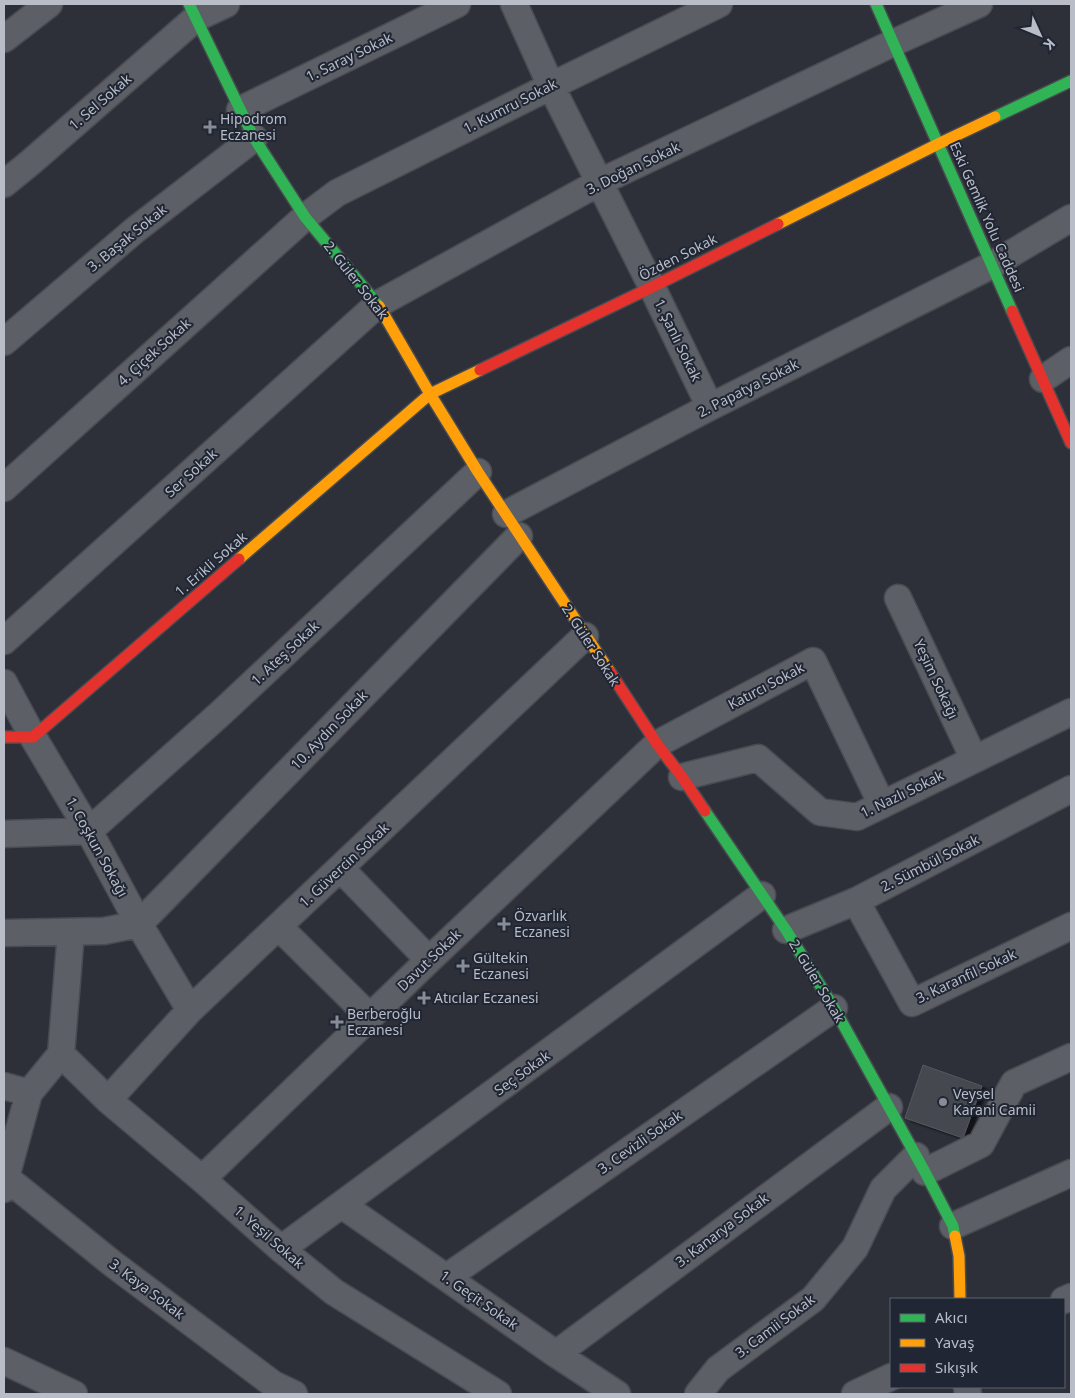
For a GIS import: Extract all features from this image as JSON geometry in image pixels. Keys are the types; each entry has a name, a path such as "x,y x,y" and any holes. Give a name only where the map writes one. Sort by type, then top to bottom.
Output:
{"street":[{"path":"4,39 49,4"},
{"name":"1. Sel Sokak","path":"4,184 31,162 192,11 226,4"},
{"name":"1. Saray Sokak","path":"240,110 457,4"},
{"name":"1. Şanlı Sokak","path":"514,4 551,86 710,407"},
{"name":"1. Kumru Sokak","path":"305,217 337,193 719,4"},
{"name":"Eski Gemlik Yolu Caddesi","path":"876,4 1071,443"},
{"name":"3. Doğan Sokak","path":"378,304 600,182 893,43 980,4"},
{"name":"2. Güler Sokak","path":"192,11 254,138 305,217 378,304 478,472 657,744 682,777 786,930 834,1008 921,1164 953,1226 959,1256 960,1298"},
{"name":"Özden Sokak","path":"430,394 652,287 938,144 1071,81"},
{"name":"3. Başak Sokak","path":"4,342 135,230 254,138"},
{"name":"4. Çiçek Sokak","path":"4,488 305,217"},
{"name":"2. Papatya Sokak","path":"506,514 710,407 992,265 1071,218"},
{"name":"Ser Sokak","path":"4,641 378,304"},
{"path":"1042,379 1071,360"},
{"name":"1. Erikli Sokak","path":"33,737 430,394"},
{"name":"1. Ateş Sokak","path":"89,831 221,713 478,472"},
{"name":"10. Aydın Sokak","path":"139,924 520,536"},
{"name":"Yeşim Sokağı","path":"898,598 974,759"},
{"name":"1. Güvercin Sokak","path":"108,1100 190,1010 586,636"},
{"name":"Katırcı Sokak","path":"657,744 813,661 882,805"},
{"name":"1. Coşkun Sokağı","path":"4,683 33,737 89,831 139,924 190,1010"},
{"name":"1. Nazlı Sokak","path":"682,777 758,758 820,812 857,818 1071,712"},
{"path":"4,737 33,737"},
{"name":"Davut Sokak","path":"202,1179 657,744"},
{"name":"2. Sümbül Sokak","path":"786,930 856,901 1071,789"},
{"path":"4,834 89,831"},
{"path":"341,868 429,960"},
{"name":"Seç Sokak","path":"281,1249 762,895"},
{"name":"3. Karanfil Sokak","path":"856,901 912,1003 1071,926"},
{"path":"4,933 104,931 139,924"},
{"path":"278,927 370,1017"},
{"path":"4,1181 29,1093 60,1054 70,932"},
{"name":"3. Cevizli Sokak","path":"447,1277 834,1008"},
{"name":"1. Yeşil Sokak","path":"60,1054 108,1100 281,1249 334,1292 498,1394"},
{"name":"3. Camii Sokak","path":"698,1394 718,1369 813,1299 854,1248 884,1189 921,1164 981,1144 1014,1083 1071,1057"},
{"path":"4,1086 29,1093"},
{"name":"3. Kanarya Sokak","path":"556,1354 888,1107"},
{"path":"953,1226 1071,1173"},
{"name":"3. Kaya Sokak","path":"4,1181 273,1384 294,1394"},
{"name":"1. Geçit Sokak","path":"342,1205 616,1394"},
{"path":"4,1361 74,1394"},
{"path":"855,1394 890,1377"}],"building":[{"name":"Veysel Karani Camii","path":"923,1065 982,1086 963,1138 905,1118"}],"traffic: fast":[{"path":"189,4 254,138 305,217 379,306"},
{"path":"876,4 1012,311"},
{"path":"995,117 1071,81"},
{"path":"705,811 786,930 834,1008 925,1172 953,1226 955,1236"}],"traffic: slow":[{"path":"778,224 995,117"},
{"path":"379,306 478,472 610,672"},
{"path":"239,559 430,394 480,370"},
{"path":"955,1236 959,1256 960,1298"}],"traffic: jam":[{"path":"480,370 778,224"},
{"path":"1012,311 1071,443"},
{"path":"4,737 33,737 239,559"},
{"path":"610,672 657,744 705,811"}],"place":[{"name":"Hipodrom Eczanesi","path":"210,127"},
{"name":"Özvarlık Eczanesi","path":"504,924"},
{"name":"Gültekin Eczanesi","path":"463,966"},
{"name":"Atıcılar Eczanesi","path":"424,998"},
{"name":"Berberoğlu Eczanesi","path":"337,1022"},
{"name":"Veysel Karani Camii","path":"943,1102"}]}
